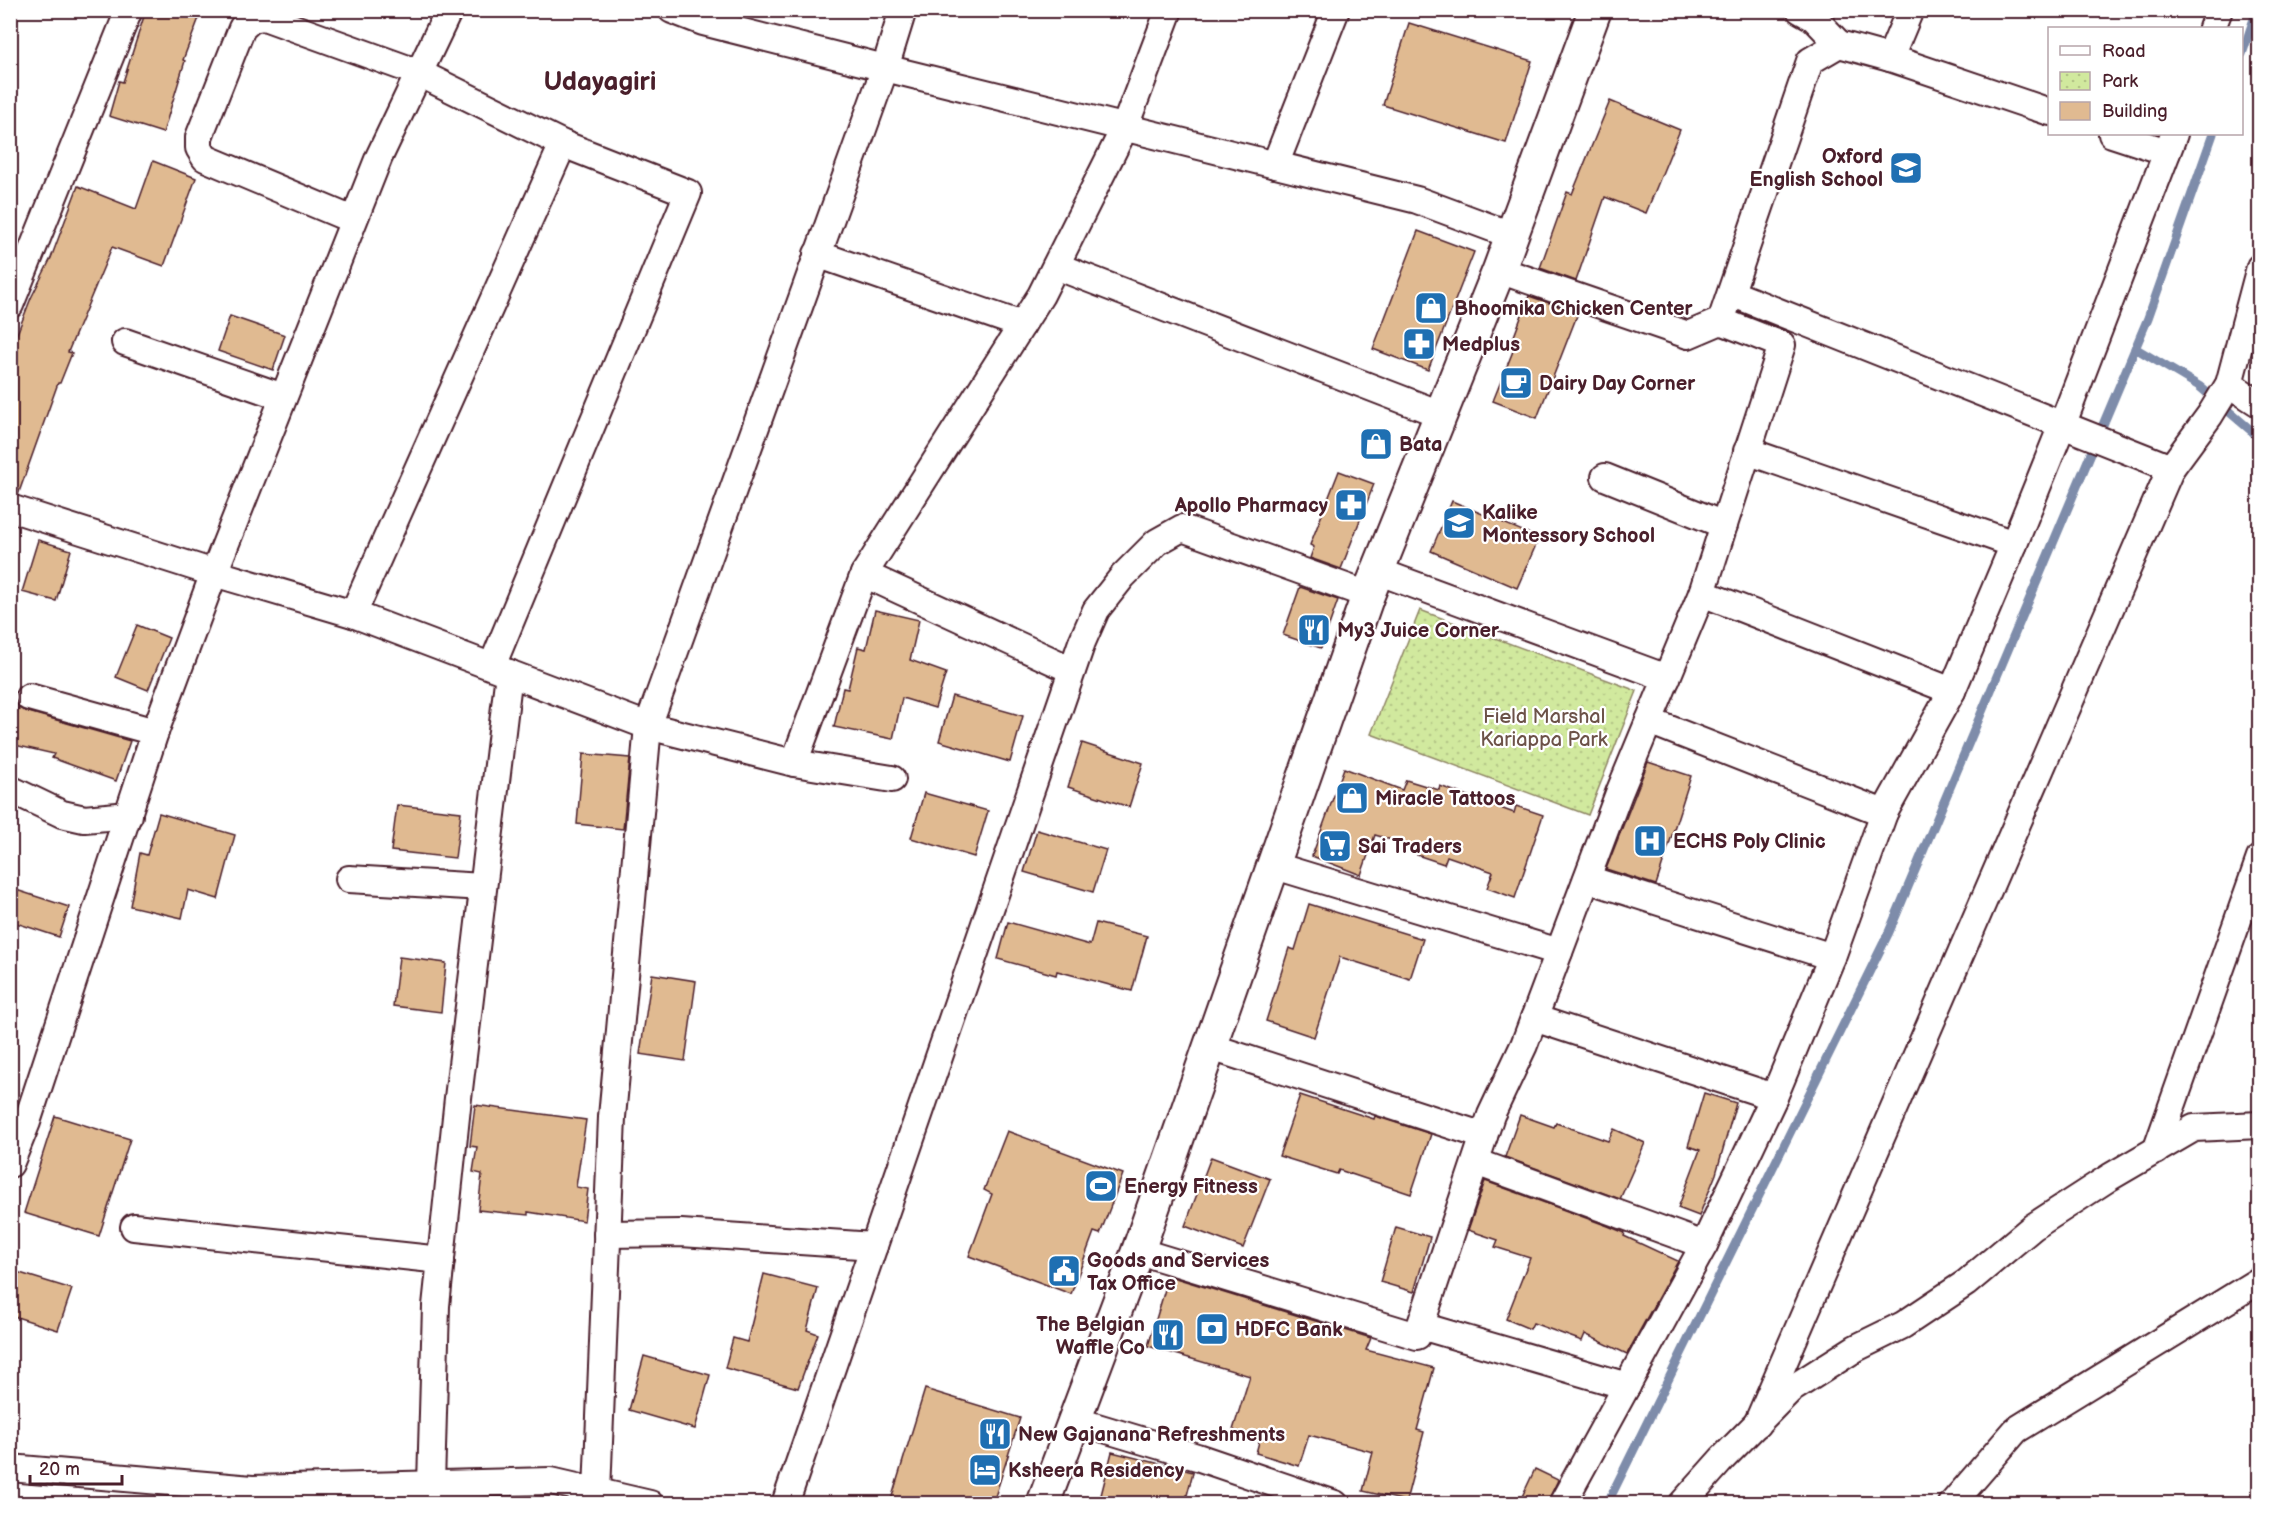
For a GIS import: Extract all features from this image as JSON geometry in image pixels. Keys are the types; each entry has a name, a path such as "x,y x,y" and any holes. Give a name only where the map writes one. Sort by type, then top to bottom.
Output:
{"street":[{"path":"10,304 129,10"},
{"path":"10,1164 27,1122 155,732 214,573 379,157 449,10"},
{"path":"597,1492 612,1117 648,726 885,68 903,10"},
{"path":"794,763 864,574 1041,295 1124,129 1169,10"},
{"path":"1275,165 1336,10"},
{"path":"1044,1503 1211,1047 1272,865 1372,583 1499,270 1595,10"},
{"path":"1800,10 1814,18 1839,44 1890,58 2048,112"},
{"path":"1890,58 1910,10"},
{"path":"2212,27 2218,10"},
{"path":"674,11 704,22 1124,129 1417,200 1511,235"},
{"path":"353,220 205,158 199,148 199,137 242,28 252,19 264,17 419,73 563,144 688,193 500,669 483,887 436,1306 431,1484"},
{"path":"1721,321 1810,61 1839,44"},
{"path":"1562,1503 1704,1245 1774,1097 1832,957 1884,813 1952,691 2014,544 2073,428 2170,143 2118,135"},
{"path":"353,614 563,144"},
{"path":"818,254 1022,325"},
{"path":"1056,266 1440,414"},
{"path":"1757,1424 2171,468 2210,415 2227,387 2256,295 2259,267"},
{"path":"1138,1251 1418,1336 1484,1136 1534,1018 1649,721 1702,593 1782,345 1721,321 1688,335 1499,270"},
{"path":"1731,293 2171,468"},
{"path":"125,342 284,397"},
{"path":"2227,387 2259,404"},
{"path":"1748,451 2014,544"},
{"path":"1605,477 1724,525"},
{"path":"10,508 214,573 353,614 648,726 794,763 892,779"},
{"path":"785,1503 1082,642 1096,610 1156,542 1182,528 1372,583 1667,678"},
{"path":"864,574 1072,670"},
{"path":"1702,593 1952,691"},
{"path":"29,698 155,732"},
{"path":"1649,721 1884,813"},
{"path":"10,789 62,814 84,819 129,815"},
{"path":"2156,1151 2259,858"},
{"path":"1272,865 1559,952"},
{"path":"349,879 483,887"},
{"path":"1587,879 1832,957"},
{"path":"1534,1018 1774,1097"},
{"path":"1211,1047 1484,1136"},
{"path":"1682,1503 1790,1390 1856,1348 1903,1325 1966,1283 2033,1227 2194,1128 2259,1125"},
{"path":"1476,1162 1704,1245"},
{"path":"134,1227 441,1260"},
{"path":"607,1234 681,1233 873,1246"},
{"path":"1952,1503 2016,1430 2259,1280"},
{"path":"1421,1326 1627,1386"},
{"path":"1074,1420 1197,1457 1335,1503"},
{"path":"10,1468 252,1489 431,1484 489,1493 551,1482 650,1503"}],"green space":[{"name":"Field Marshal Kariappa Park","path":"1420,610 1637,691 1588,815 1371,734"}],"building":[{"path":"146,10 202,10 183,60 185,61 163,133 109,116 119,81 123,82"},
{"path":"1409,23 1532,61 1506,143 1383,105"},
{"path":"1610,101 1680,130 1646,213 1605,197 1576,281 1540,268 1567,192 1572,194"},
{"path":"153,161 196,178 164,266 112,247 68,352 72,353 60,383 58,383 18,495 10,493 10,352 31,298 51,258 78,186 136,209"},
{"path":"1418,231 1474,252 1428,370 1373,349"},
{"path":"1529,296 1578,313 1537,418 1493,401 1517,341 1513,339"},
{"path":"230,316 285,335 273,370 218,351"},
{"path":"1339,471 1374,484 1341,569 1310,558 1314,547 1310,545"},
{"path":"1452,501 1539,538 1517,588 1431,551"},
{"path":"38,540 71,550 56,601 22,592"},
{"path":"1300,587 1338,600 1321,648 1283,635"},
{"path":"875,610 919,620 910,660 946,673 935,708 902,698 893,739 834,727 843,688 848,689 858,647 866,649"},
{"path":"137,625 169,638 148,690 116,677"},
{"path":"952,696 1023,716 1010,762 939,741"},
{"path":"18,708 130,741 116,781 52,758 54,754 10,744"},
{"path":"1082,743 1143,763 1129,807 1068,787"},
{"path":"583,754 630,758 623,829 577,824"},
{"path":"1648,762 1691,776 1656,885 1606,869"},
{"path":"1344,768 1402,790 1406,780 1439,790 1440,786 1514,813 1516,806 1543,815 1515,898 1487,888 1493,872 1447,856 1444,864 1417,855 1419,848 1375,835 1361,875 1312,856"},
{"path":"924,793 988,811 974,857 911,838"},
{"path":"397,805 461,812 455,858 391,851"},
{"path":"159,813 235,835 218,899 188,890 182,918 130,906 140,853 147,855"},
{"path":"1037,830 1106,850 1093,892 1024,872"},
{"path":"10,888 69,907 59,937 10,921"},
{"path":"1309,904 1423,939 1410,979 1340,957 1314,1037 1266,1021 1289,948 1295,950"},
{"path":"1008,922 1090,945 1096,923 1147,936 1132,991 1057,971 1056,975 998,959"},
{"path":"399,957 446,963 441,1012 393,1006"},
{"path":"652,974 696,981 685,1061 640,1054"},
{"path":"1704,1093 1736,1103 1716,1174 1699,1216 1678,1208 1700,1150 1688,1146"},
{"path":"1300,1095 1374,1119 1375,1116 1431,1134 1411,1194 1339,1170 1337,1174 1279,1156"},
{"path":"475,1105 586,1120 576,1187 588,1189 584,1221 528,1212 528,1215 478,1210 482,1174 473,1172 477,1147 470,1146"},
{"path":"1520,1115 1554,1127 1556,1123 1608,1141 1614,1129 1645,1143 1620,1199 1505,1157"},
{"path":"55,1116 130,1139 99,1236 24,1213"},
{"path":"1007,1131 1123,1174 1100,1234 1094,1232 1071,1294 969,1256 992,1194 984,1190"},
{"path":"1211,1157 1270,1179 1243,1248 1185,1226"},
{"path":"1485,1181 1625,1233 1624,1236 1678,1261 1627,1354 1585,1334 1582,1341 1533,1323 1530,1329 1506,1319 1530,1258 1495,1247 1498,1240 1468,1230"},
{"path":"1396,1227 1430,1237 1414,1292 1380,1282"},
{"path":"10,1270 72,1289 58,1330 10,1315"},
{"path":"764,1274 818,1288 807,1330 818,1334 798,1388 725,1368 733,1338 747,1342"},
{"path":"1169,1276 1371,1338 1366,1350 1434,1368 1417,1430 1424,1432 1406,1501 1363,1491 1373,1452 1309,1435 1299,1466 1256,1453 1260,1438 1233,1430 1250,1376 1148,1346"},
{"path":"644,1356 710,1375 695,1429 629,1410"},
{"path":"925,1389 1020,1418 993,1503 890,1503"},
{"path":"1112,1452 1193,1472 1185,1503 1099,1503"},
{"path":"1535,1469 1558,1480 1547,1503 1519,1503"}],"waterway":[{"path":"2243,51 2257,10"},
{"path":"1607,1504 1889,932 2148,318 2213,135"},
{"path":"2135,348 2199,386 2260,438"}],"place":[{"name":"Oxford English School","path":"1906,168"},
{"name":"Bhoomika Chicken Center","path":"1431,308"},
{"name":"Medplus","path":"1419,344"},
{"name":"Dairy Day Corner","path":"1516,383"},
{"name":"Bata","path":"1376,444"},
{"name":"Apollo Pharmacy","path":"1351,505"},
{"name":"Kalike Montessory School","path":"1459,523"},
{"name":"My3 Juice Corner","path":"1314,630"},
{"name":"Miracle Tattoos","path":"1352,798"},
{"name":"ECHS Poly Clinic","path":"1650,841"},
{"name":"Sai Traders","path":"1335,846"},
{"name":"Energy Fitness","path":"1101,1186"},
{"name":"Goods and Services Tax Office","path":"1064,1271"},
{"name":"HDFC Bank","path":"1212,1329"},
{"name":"The Belgian Waffle Co","path":"1168,1335"},
{"name":"New Gajanana Refreshments","path":"995,1434"},
{"name":"Ksheera Residency","path":"985,1470"}],"district":[{"name":"Udayagiri","path":"600,81"}]}
